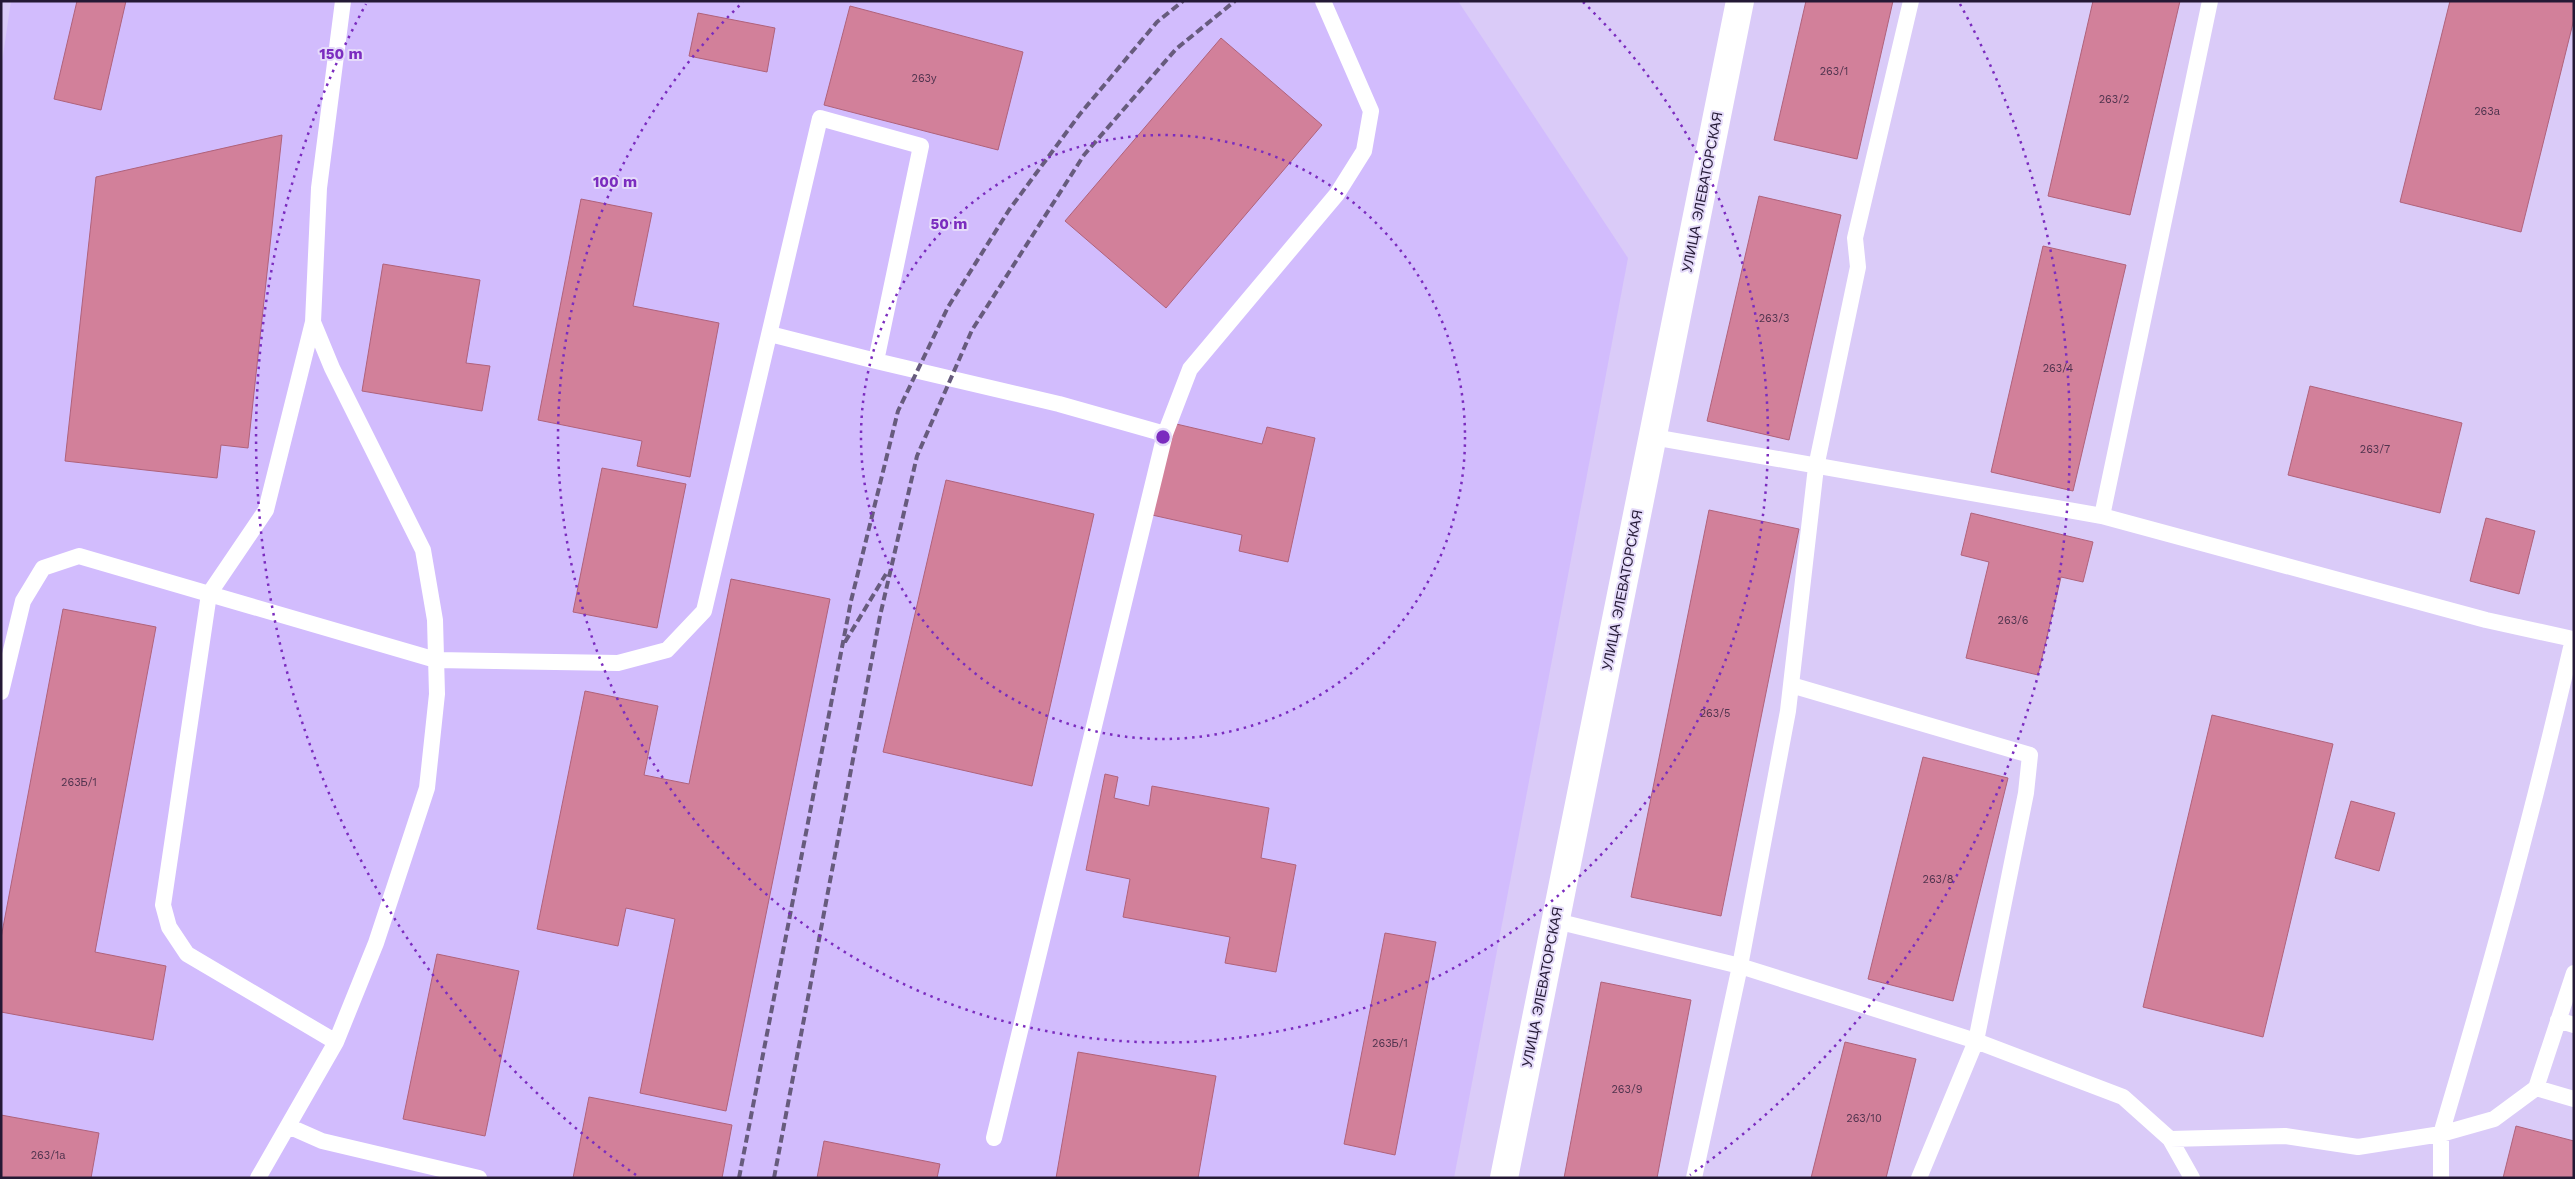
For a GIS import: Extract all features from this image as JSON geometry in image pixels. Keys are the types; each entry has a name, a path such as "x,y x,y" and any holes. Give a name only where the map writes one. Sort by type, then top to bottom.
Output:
{"street":[{"name":"УЛИЦА ЭЛЕВАТОРСКАЯ","path":"1504,1178 1740,1"}],"lane":[{"path":"336,1042 187,954 169,927 163,905 209,594 266,510 314,322 319,188 343,1"},
{"path":"994,1138 1165,434 1190,369 1337,194 1364,151 1370,111 1323,1"},
{"path":"1694,1178 1740,966 1786,720 1816,467 1858,267 1855,238 1911,1"},
{"path":"2102,516 2210,1"},
{"path":"1,692 23,602 43,568 79,556 436,660 618,663 667,650 704,611 820,118 921,146 876,361"},
{"path":"258,1178 336,1042 376,942 427,788 437,694 435,620 423,550 332,368 314,322"},
{"path":"770,334 1059,404 1165,434"},
{"path":"1653,437 2102,516 2476,617 2573,638 2548,749 2508,904 2441,1134 2442,1178"},
{"path":"1791,685 2030,755 2026,793 1976,1041 1919,1178"},
{"path":"1556,921 1740,966 1976,1041 2122,1097 2170,1140 2192,1178"},
{"path":"2170,1140 2285,1136 2358,1147 2441,1134 2494,1119 2536,1088 2574,973"},
{"path":"2558,1020 2574,1025"},
{"path":"2536,1088 2574,1100"},
{"path":"288,1126 322,1142 479,1178"}],"shaded area":[{"path":"11,1 1458,1 1628,258 1454,1178 1,1178 1,69"}],"building":[{"path":"77,1 126,1 101,110 54,99"},
{"path":"1806,1 1893,1 1857,159 1774,140"},
{"path":"2093,1 2180,1 2130,215 2048,196"},
{"path":"2450,1 2574,1 2574,19 2521,232 2400,202"},
{"path":"850,6 1023,52 998,150 824,105"},
{"path":"698,13 775,28 767,72 689,56"},
{"path":"1221,38 1322,125 1166,308 1065,221"},
{"path":"282,135 248,448 221,445 217,478 65,461 96,177"},
{"path":"1759,196 1841,215 1789,440 1707,421"},
{"path":"581,199 652,213 633,306 719,323 690,477 637,466 642,441 538,420"},
{"path":"2043,246 2126,265 2073,491 1991,472"},
{"path":"383,264 480,280 466,363 490,366 482,411 362,391"},
{"path":"2310,386 2462,423 2440,513 2288,475"},
{"path":"1172,423 1262,444 1267,427 1315,438 1288,562 1239,551 1242,535 1152,515"},
{"path":"602,468 686,484 657,628 573,612"},
{"path":"946,480 1094,514 1032,786 883,752"},
{"path":"1709,510 1799,529 1721,916 1631,897"},
{"path":"1971,513 2093,542 2083,582 2061,577 2038,675 1966,658 1989,562 1961,555"},
{"path":"2486,518 2535,531 2519,594 2470,581"},
{"path":"731,579 830,599 726,1111 640,1093 675,919 626,908 618,946 537,929 585,691 658,706 644,775 689,784"},
{"path":"63,609 156,627 95,952 166,966 153,1040 1,1012 1,938"},
{"path":"2212,715 2333,744 2263,1037 2143,1007"},
{"path":"1923,757 2008,778 1953,1001 1868,979"},
{"path":"1105,774 1118,777 1114,798 1149,806 1152,786 1269,808 1261,858 1296,865 1276,972 1225,963 1230,937 1123,917 1130,879 1086,870"},
{"path":"2351,801 2395,813 2379,871 2335,858"},
{"path":"1385,933 1436,942 1395,1155 1344,1144"},
{"path":"437,954 519,971 485,1136 403,1119"},
{"path":"1601,982 1691,1000 1657,1178 1564,1178"},
{"path":"1845,1042 1916,1059 1886,1178 1811,1178"},
{"path":"1078,1052 1216,1076 1198,1178 1056,1178"},
{"path":"589,1097 732,1125 722,1178 573,1178"},
{"path":"1,1115 99,1133 91,1178 1,1178"},
{"path":"2516,1126 2574,1141 2574,1178 2503,1178"},
{"path":"824,1141 940,1164 937,1178 817,1178"}],"railway":[{"path":"739,1178 851,601 898,411 948,307 1009,210 1080,114 1157,22 1183,1"},
{"path":"774,1178 880,616 917,456 972,330 1084,155 1176,49 1235,1"},
{"path":"845,642 886,574"}]}
